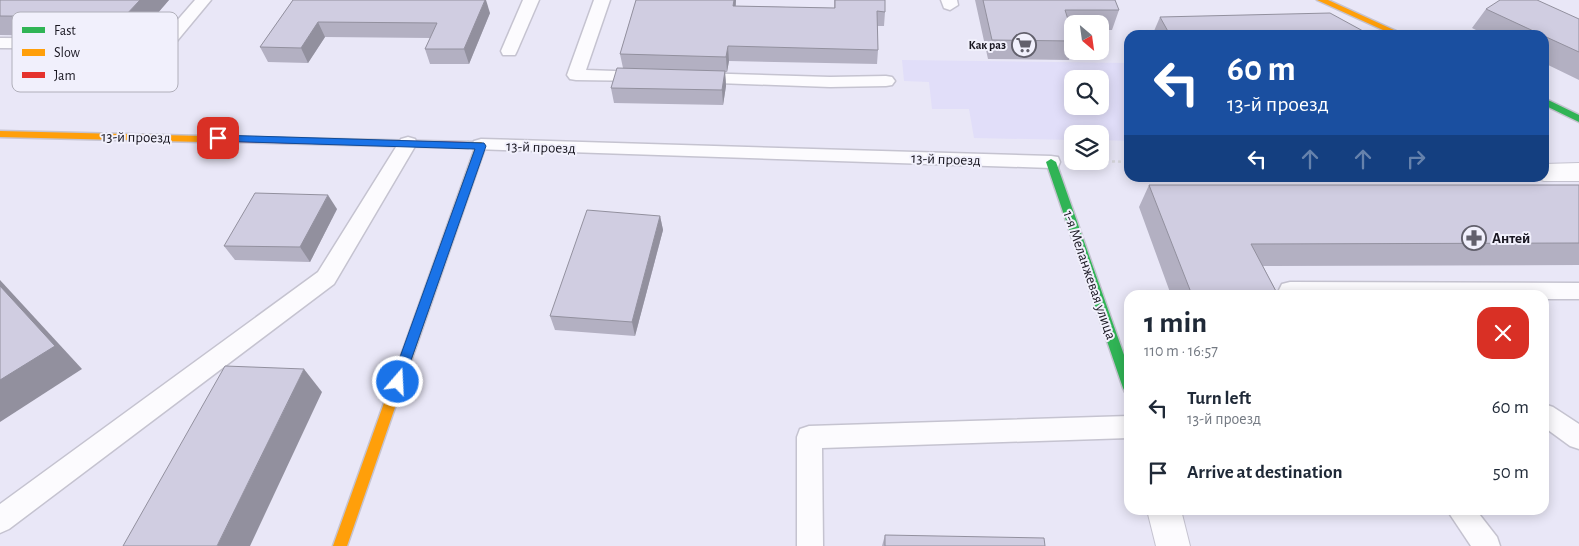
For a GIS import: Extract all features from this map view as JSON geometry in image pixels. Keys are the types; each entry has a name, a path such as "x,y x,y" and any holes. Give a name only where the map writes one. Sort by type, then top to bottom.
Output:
{"street":[{"path":"1321,0 1390,30"},
{"path":"1549,104 1579,119"},
{"name":"13-й проезд","path":"0,134 481,146"},
{"path":"340,546 481,146"},
{"name":"1-я Меланжевая улица","path":"1051,162 1124,374"},
{"path":"1549,172 1579,172"},
{"path":"1165,515 1173,546"}],"lane":[{"path":"178,30 203,0"},
{"path":"509,51 531,0"},
{"path":"602,0 576,75 654,77"},
{"path":"684,78 830,82 886,80"},
{"path":"2,515 326,278 408,143"},
{"name":"13-й проезд","path":"481,146 1051,162"},
{"path":"1549,293 1579,291"},
{"path":"1549,417 1579,438"},
{"path":"810,546 809,437 1124,427"},
{"path":"1464,515 1487,546"}],"path":[{"path":"1109,161 1124,162"}],"shaded area":[{"path":"902,60 1124,63 1124,141 1109,140 1109,125 1064,125 1064,140 974,138 969,109 932,109 929,82 904,81"}],"building":[{"path":"0,0 140,0 129,12 12,12 12,16 0,16"},
{"path":"293,0 485,0 464,49 425,49 437,23 318,22 301,48 260,47"},
{"path":"636,0 734,0 733,6 835,8 835,0 885,0 885,12 877,11 878,50 728,46 726,57 620,54"},
{"path":"983,0 1115,0 1119,10 1065,10 1067,15 1064,15 1064,41 992,40"},
{"path":"1500,0 1537,0 1579,19 1579,52 1549,38 1549,30 1531,30 1486,9"},
{"path":"1330,13 1361,30 1167,30 1160,17"},
{"path":"617,68 725,71 722,90 611,88"},
{"path":"1149,185 1579,185 1579,243 1251,244 1275,290 1190,290"},
{"path":"255,193 328,195 300,247 224,246"},
{"path":"587,210 660,216 632,322 550,316"},
{"path":"0,286 55,346 0,380"},
{"path":"225,366 304,369 217,546 123,546"},
{"path":"885,535 1044,538 1045,546 885,546"}],"traffic: fast":[{"path":"1549,104 1579,119"},
{"path":"1051,162 1124,374"}],"traffic: slow":[{"path":"1321,0 1390,30"},
{"path":"0,134 202,139"},
{"path":"340,546 481,145 468,145"}],"traffic: jam":[{"path":"202,139 468,145"}],"place":[{"name":"Как раз","path":"1024,45"},
{"name":"Антей","path":"1474,238"}],"route":[{"path":"218,138 481,146 398,382"}]}
